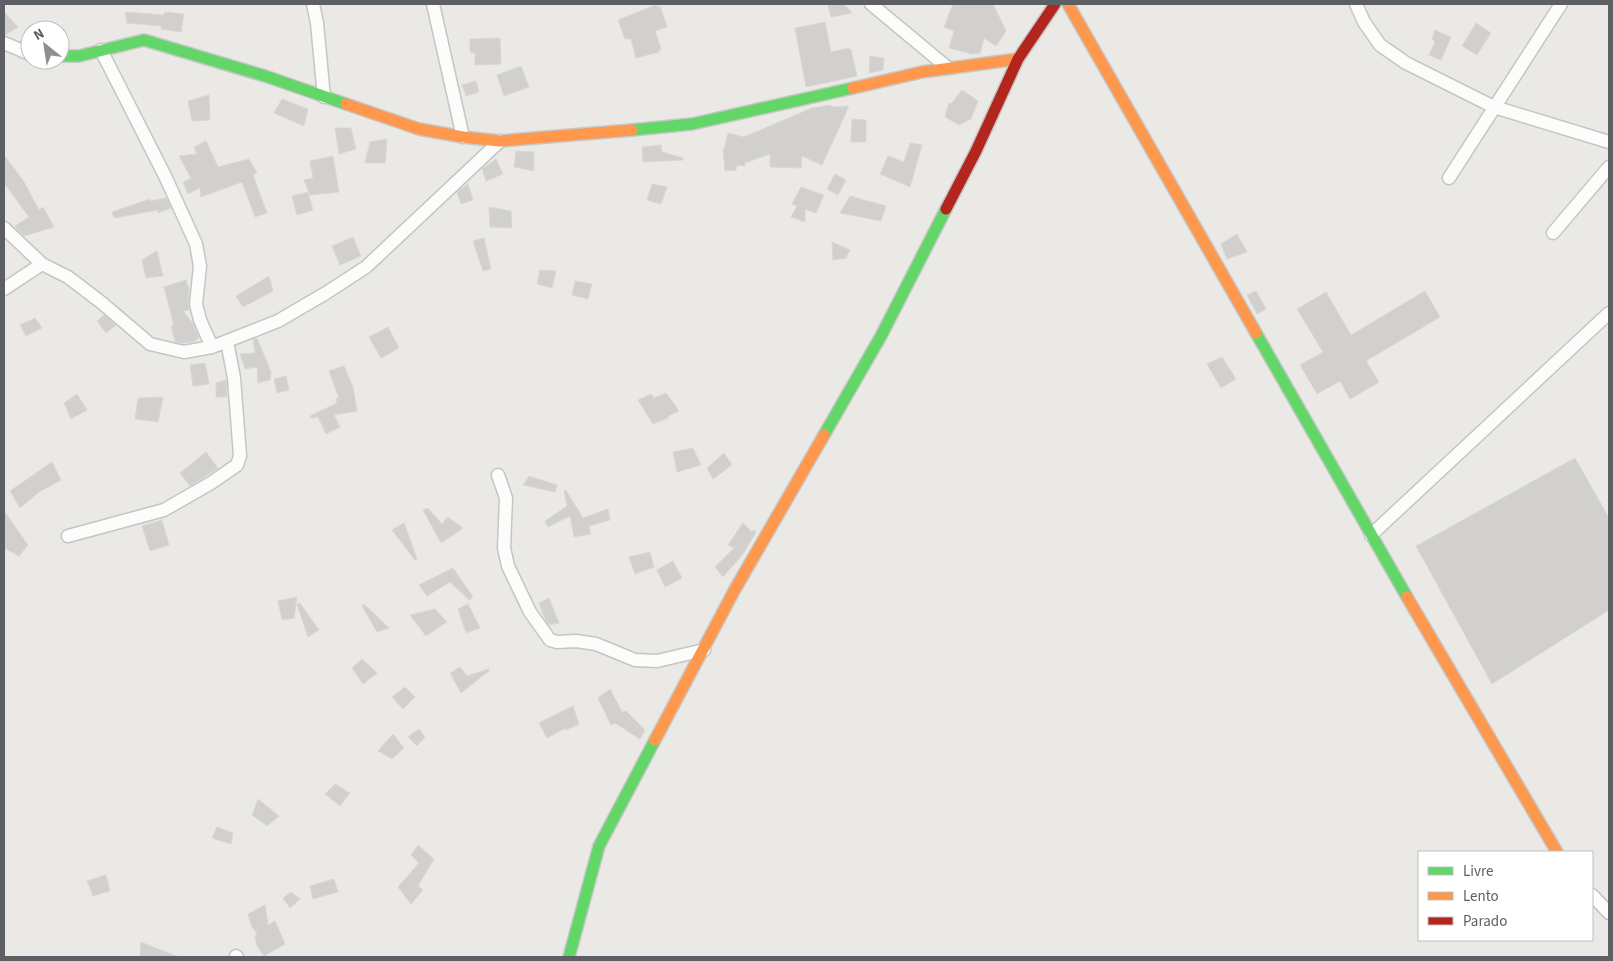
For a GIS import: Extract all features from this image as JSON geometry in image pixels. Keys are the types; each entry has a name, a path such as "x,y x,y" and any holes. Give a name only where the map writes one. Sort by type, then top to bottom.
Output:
{"street":[{"path":"313,4 317,23 324,97"},
{"path":"433,4 463,137"},
{"path":"871,4 948,68"},
{"path":"569,957 599,846 734,591 881,336 976,151 1018,59 1055,4"},
{"path":"1068,4 1371,535 1556,851"},
{"path":"1356,4 1364,22 1380,45 1406,63 1494,106 1609,142"},
{"path":"1449,178 1561,4"},
{"path":"70,56 79,56 144,40 265,76 419,129 500,141 588,135 692,124 922,72 1018,59"},
{"path":"4,43 20,50"},
{"path":"102,50 165,176 196,244 200,266 196,304 200,320 212,347"},
{"path":"4,228 42,264 68,278 102,303 150,344 184,352 212,347 278,320 326,293 366,267 500,141"},
{"path":"1553,233 1609,166"},
{"path":"4,289 42,264"},
{"path":"1371,535 1609,313"},
{"path":"68,536 164,510 238,466 240,456 234,378 227,341"},
{"path":"498,475 506,498 504,548 508,566 530,612 550,640 596,644 636,660 657,660 704,650"},
{"path":"1593,896 1609,913"}],"building":[{"path":"844,4 852,13 831,17 828,5"},
{"path":"953,4 993,4 1006,31 996,46 984,38 980,53 972,54 949,48 954,31 944,27"},
{"path":"656,5 657,7 660,6 667,27 655,31 661,49 659,52 636,58 631,39 625,39 618,20"},
{"path":"4,12 18,27 5,35 4,35"},
{"path":"125,12 164,15 165,12 184,14 181,32 161,29 162,26 127,23"},
{"path":"825,22 831,52 849,48 857,76 806,87 795,28"},
{"path":"1476,23 1491,33 1477,55 1462,46"},
{"path":"1435,30 1451,37 1441,60 1429,55 1435,42 1432,39"},
{"path":"500,38 501,64 475,65 475,53 470,52 470,39"},
{"path":"870,56 884,58 883,70 869,73"},
{"path":"521,66 529,87 504,96 497,75"},
{"path":"476,81 479,92 466,96 462,85"},
{"path":"962,90 978,101 971,119 959,125 945,117 949,103 951,104"},
{"path":"209,95 210,120 192,121 188,101"},
{"path":"282,99 308,109 304,126 274,113"},
{"path":"831,105 831,107 849,106 822,165 802,156 801,168 770,167 770,154 745,163 745,166 737,165 736,170 725,171 723,149 728,133 744,137 812,108"},
{"path":"852,119 866,120 866,142 851,142"},
{"path":"335,128 351,128 356,149 339,154"},
{"path":"387,139 385,163 365,163 370,142"},
{"path":"206,141 218,167 249,159 257,173 253,175 267,213 255,217 242,182 201,197 200,188 188,194 183,182 191,178 179,156 197,154 194,147"},
{"path":"910,143 922,145 910,187 880,174 888,156 904,162"},
{"path":"661,145 662,152 683,158 683,160 643,162 642,147"},
{"path":"516,151 534,152 534,171 514,167"},
{"path":"4,155 24,182 39,210 43,207 54,227 24,236 17,229 15,226 29,217 4,183"},
{"path":"333,156 339,192 310,195 304,180 313,178 310,161"},
{"path":"496,159 503,174 486,181 482,169"},
{"path":"835,174 846,180 838,195 827,189"},
{"path":"468,184 473,200 461,204 457,192"},
{"path":"652,184 667,187 661,204 647,200"},
{"path":"801,187 824,195 816,213 805,209 805,222 791,217 797,206 792,204"},
{"path":"308,192 313,210 297,215 292,196"},
{"path":"850,196 886,206 881,221 840,213"},
{"path":"166,198 171,208 158,213 158,210 114,218 112,212 150,199 151,201"},
{"path":"489,207 511,211 512,228 490,227"},
{"path":"1237,234 1247,252 1227,259 1221,244"},
{"path":"353,237 361,256 340,265 332,246"},
{"path":"484,238 491,269 483,271 473,241"},
{"path":"832,242 850,250 846,258 833,260"},
{"path":"157,251 163,276 146,278 142,260"},
{"path":"540,270 556,271 552,288 537,284"},
{"path":"269,276 273,291 243,307 236,296"},
{"path":"186,280 189,289 189,310 183,311 192,322 199,338 194,342 180,343 175,341 171,326 174,325 164,287"},
{"path":"575,281 592,284 588,299 572,295"},
{"path":"1256,291 1266,309 1257,314 1247,295"},
{"path":"1425,291 1440,317 1366,361 1379,382 1350,399 1340,381 1317,394 1300,365 1323,352 1297,309 1326,292 1351,335"},
{"path":"104,315 116,325 106,333 97,321"},
{"path":"35,318 42,328 26,336 20,325"},
{"path":"388,327 399,348 381,358 369,337"},
{"path":"257,338 271,372 270,380 258,383 257,367 245,369 240,354 255,353 253,339"},
{"path":"1222,357 1236,379 1221,388 1207,364"},
{"path":"205,363 209,384 193,386 190,365"},
{"path":"344,366 353,387 357,411 334,415 340,427 326,434 318,417 311,418 310,416 337,403 336,398 339,398 329,371"},
{"path":"286,376 289,390 277,393 274,379"},
{"path":"226,380 227,397 216,397 216,383"},
{"path":"666,393 679,411 653,424 638,400 651,394 654,398"},
{"path":"77,394 87,410 71,419 64,403"},
{"path":"163,397 158,422 135,419 138,398"},
{"path":"693,448 701,465 677,472 673,452"},
{"path":"206,452 218,468 190,486 180,473"},
{"path":"724,453 732,465 713,479 707,468"},
{"path":"1575,458 1609,518 1609,610 1492,684 1416,546"},
{"path":"52,462 61,480 39,492 20,508 10,491"},
{"path":"529,476 557,485 555,492 523,485"},
{"path":"566,490 583,518 608,509 610,520 589,526 591,534 574,537 570,516 548,527 545,521 567,506 564,491"},
{"path":"428,508 442,524 448,517 463,528 441,543 423,510"},
{"path":"4,511 28,545 19,556 4,548"},
{"path":"162,520 169,545 150,551 142,526"},
{"path":"404,523 417,559 415,560 392,530"},
{"path":"743,523 752,532 754,530 756,532 743,554 723,577 715,567 734,548 728,545"},
{"path":"650,552 654,567 635,574 629,557"},
{"path":"673,561 682,578 665,587 657,570"},
{"path":"453,568 473,597 469,600 450,582 427,596 419,585"},
{"path":"297,597 294,618 282,620 278,601"},
{"path":"549,598 559,623 549,625 539,603"},
{"path":"300,603 319,630 308,637 297,604"},
{"path":"364,604 389,628 377,632 362,606"},
{"path":"468,604 480,628 466,633 458,609"},
{"path":"435,609 447,622 426,636 410,615"},
{"path":"362,659 377,673 363,684 352,668"},
{"path":"460,667 467,676 490,670 461,693 450,673"},
{"path":"405,687 415,697 403,709 392,697"},
{"path":"610,689 622,712 626,711 645,730 640,739 615,723 611,725 598,698"},
{"path":"573,706 579,724 566,730 565,728 547,738 539,723"},
{"path":"419,729 425,737 417,746 408,737"},
{"path":"393,734 404,748 392,759 378,751"},
{"path":"335,784 350,793 340,806 325,794"},
{"path":"258,799 279,816 267,826 252,815"},
{"path":"217,827 233,833 231,844 212,838"},
{"path":"418,845 434,859 418,886 423,890 411,904 398,887 419,863 411,855"},
{"path":"106,875 110,891 93,896 87,881"},
{"path":"334,879 338,892 313,899 310,886"},
{"path":"291,892 300,899 290,908 283,898"},
{"path":"265,905 268,925 275,921 285,944 264,956 257,946 255,937 257,933 252,927 248,914"},
{"path":"141,942 178,957 140,957"}],"traffic: fast":[{"path":"70,56 79,56 144,40 265,76 346,104"},
{"path":"632,130 692,124 853,88"},
{"path":"824,435 881,336 946,209"},
{"path":"1256,333 1407,597"},
{"path":"569,957 599,846 655,740"}],"traffic: slow":[{"path":"1068,4 1256,333"},
{"path":"853,88 922,72 1018,59"},
{"path":"346,104 419,129 500,141 632,130"},
{"path":"655,740 734,591 824,435"},
{"path":"1407,597 1556,851"}],"traffic: jam":[{"path":"946,209 976,151 1018,59 1055,4"}]}
